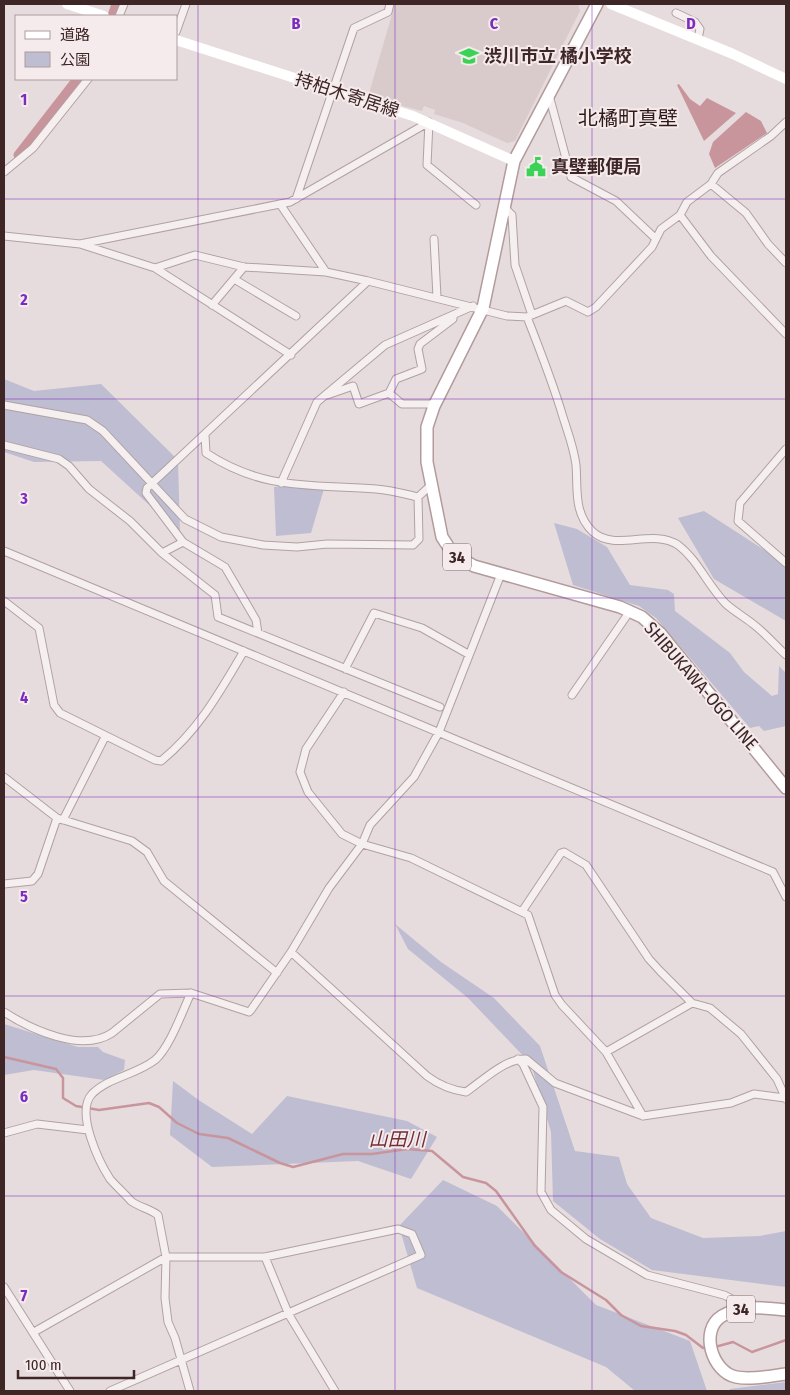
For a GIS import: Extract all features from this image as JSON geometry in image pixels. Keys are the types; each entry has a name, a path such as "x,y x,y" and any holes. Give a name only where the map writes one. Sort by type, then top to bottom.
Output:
{"main road":[{"path":"67,4 101,15"},
{"name":"SHIBUKAWA-OGO LINE","path":"597,4 514,161 478,307 435,404 427,427 426,443 431,485 442,537 453,554 474,566 630,611 649,622 671,646 786,788"},
{"path":"611,4 698,39 786,79"},
{"name":"持柏木寄居線","path":"178,41 429,122 514,161"},
{"name":"34","path":"786,1310 750,1307 740,1309 720,1317 713,1325 710,1336 715,1362 724,1372 736,1377 786,1374"}],"street":[{"path":"178,26 186,4"},
{"path":"296,199 354,28 388,12 390,4"},
{"path":"676,13 695,22 700,29 698,39"},
{"path":"4,172 33,148 87,80"},
{"path":"549,95 571,177 616,201 655,238"},
{"path":"80,244 280,204 296,199 429,122"},
{"path":"429,122 427,165 476,204"},
{"path":"155,268 194,255 244,267 326,272 368,280 478,307 506,316 530,316 566,301 588,312 596,307 652,247 661,229 680,215 688,202 711,184 718,173 771,136 786,122"},
{"path":"711,184 746,213 768,244 786,263"},
{"path":"280,204 326,272"},
{"path":"504,207 512,215 515,265 572,442 576,466 576,497 582,516 593,532 602,538 619,540 655,538 677,545 687,554 727,605 755,625 786,655"},
{"path":"680,215 711,256 786,334"},
{"path":"4,236 80,244 155,268 291,355"},
{"path":"434,239 437,297"},
{"path":"212,305 244,267"},
{"path":"234,279 296,316"},
{"path":"258,633 256,620 225,566 183,542 146,493 150,484 291,355 368,280"},
{"path":"281,483 317,402 322,397 385,344 453,315 478,307"},
{"path":"322,397 353,386 359,404 390,393 396,379 422,369 418,349 420,344 453,319 453,315"},
{"path":"390,393 402,404 435,404"},
{"path":"4,405 87,420 103,431 150,484 185,519 202,528 241,542 297,547 327,544 413,545 419,539 418,496"},
{"path":"205,435 206,453 220,463 255,478 281,483 330,488 376,488 418,496"},
{"path":"4,444 59,459 69,466 89,489 130,521 162,553 215,595 218,617 440,707"},
{"path":"786,449 740,503 738,521 786,563"},
{"path":"418,496 431,485"},
{"path":"162,553 183,542"},
{"path":"4,551 773,872 786,897"},
{"path":"4,1012 56,1036 89,1042 104,1038 112,1033 160,994 191,993 249,1012 254,1008 291,952 329,888 362,844 374,819 414,777 439,732 501,574"},
{"path":"4,601 39,628 54,705 60,713 105,737 155,760 161,761 181,745 214,703 244,651"},
{"path":"572,694 630,611"},
{"path":"345,669 374,613 422,628 468,654"},
{"path":"344,692 306,749 300,772 308,792 342,834 362,844 410,858 450,879 523,910 532,921 546,974 555,995 606,1052 643,1116"},
{"path":"4,884 32,882 38,874 60,819 105,737"},
{"path":"4,777 60,819 132,841 147,852 164,881 277,973"},
{"path":"523,910 560,852 564,852 586,866 649,959 692,1003 710,1008 741,1034 777,1079 786,1099"},
{"path":"291,952 436,1083 466,1092 518,1059 526,1059 555,1083 643,1116 731,1103 754,1094 786,1099"},
{"path":"190,1391 168,1322 165,1298 166,1257 158,1215 133,1202 111,1179 88,1130 86,1115 90,1096 101,1087 155,1060 162,1052 191,993"},
{"path":"606,1052 692,1003"},
{"path":"518,1059 523,1064 530,1083 542,1101 541,1185 547,1205 586,1239 647,1275 724,1295 736,1301 740,1309"},
{"path":"4,1133 37,1124 88,1130"},
{"path":"34,1332 166,1257 265,1256 398,1229 412,1234 420,1255 110,1391"},
{"path":"265,1256 289,1314 335,1391"},
{"path":"4,1287 70,1391"}],"shaded area":[{"name":"渋川市立 橘小学校","path":"395,4 578,4 580,11 515,141 507,143 463,123 434,114 435,110 424,106 422,111 368,97"},
{"path":"679,84 690,99 700,106 707,98 736,113 704,141 677,85"},
{"path":"746,112 761,121 767,133 715,168 709,154 713,142"}],"green space":[{"path":"4,379 34,391 101,384 178,460 180,533 101,461 34,462 4,452"},
{"path":"326,482 311,533 276,536 274,487"},
{"path":"704,511 786,564 786,621 714,579 678,518"},
{"path":"554,523 577,529 607,547 630,585 668,590 674,594 675,611 730,653 744,672 772,696 778,694 779,666 786,673 786,726 764,731 759,726 750,728 656,618 639,606 573,585"},
{"path":"395,924 441,962 494,998 540,1046 575,1151 619,1157 627,1184 651,1218 703,1238 760,1236 786,1231 786,1287 652,1270 600,1239 553,1201 551,1132 531,1064 468,998 408,949"},
{"path":"4,1024 78,1047 98,1047 103,1052 125,1060 124,1070 104,1080 34,1070 4,1075"},
{"path":"173,1081 200,1101 252,1134 287,1096 407,1121 437,1137 411,1179 358,1161 212,1167 170,1135"},
{"path":"443,1180 497,1206 596,1305 690,1341 707,1391 635,1391 606,1367 417,1288 399,1226"},
{"path":"786,1382 786,1391 729,1391 730,1389"}],"waterway":[{"path":"112,15 116,4"},
{"path":"18,155 76,80"},
{"name":"山田川","path":"4,1057 56,1069 63,1078 63,1098 76,1106 99,1110 149,1103 159,1107 177,1123 199,1134 228,1138 280,1163 293,1167 343,1154 372,1154 407,1149 432,1151 463,1177 486,1183 496,1191 535,1246 561,1272 606,1300 621,1315 641,1326 675,1331 686,1335 703,1348 707,1348"},
{"name":"山田川","path":"715,1347 733,1342 752,1352 786,1340"}],"place":[{"name":"渋川市立 橘小学校","path":"469,56"},
{"name":"真壁郵便局","path":"536,167"}],"district":[{"name":"北橘町真壁","path":"628,118"}]}
